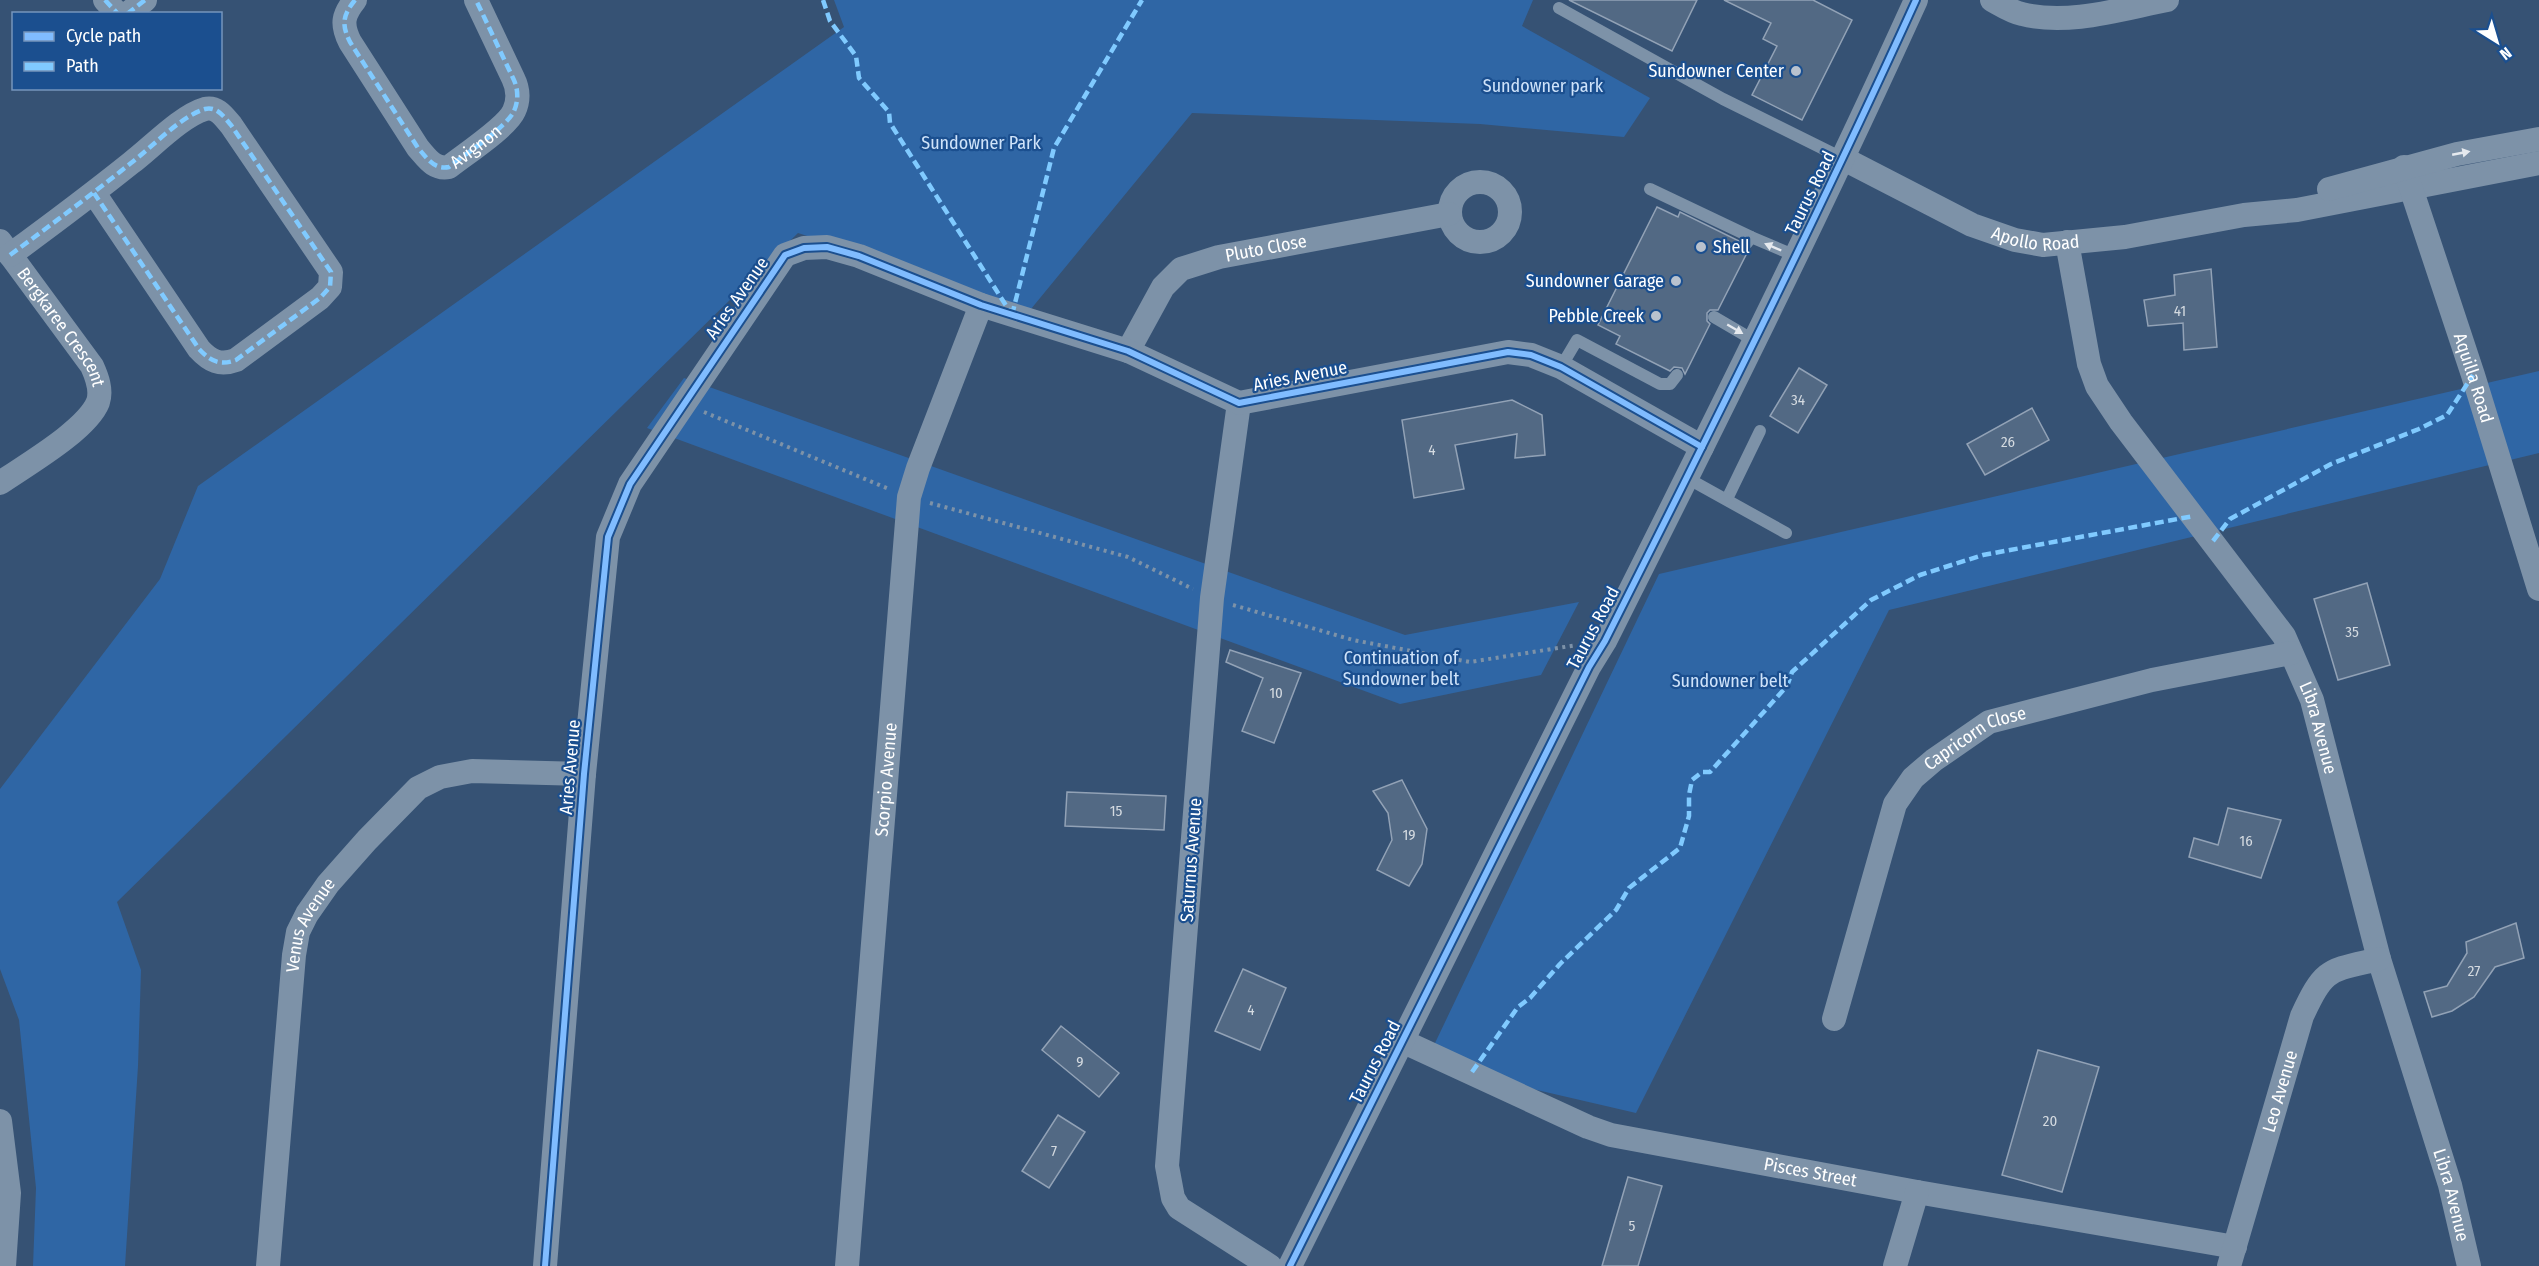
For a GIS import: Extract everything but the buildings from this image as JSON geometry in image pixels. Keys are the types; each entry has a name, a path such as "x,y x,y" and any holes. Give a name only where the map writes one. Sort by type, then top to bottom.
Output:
{"street":[{"path":"105,0 116,12"},
{"path":"130,12 145,0"},
{"name":"Avignon","path":"355,0 344,16 345,32 418,148 432,163 441,168 449,167 508,120 517,102 517,86 476,0"},
{"name":"Taurus Road","path":"1290,1266 1755,341 1844,159 1916,0"},
{"path":"1992,0 2019,14 2039,17 2100,13 2167,0"},
{"path":"5,248 94,193 186,119 207,109 215,110 231,125 317,248 331,272 330,287 320,298 236,360 227,363 211,360 199,349 94,193"},
{"name":"Apollo Road","path":"2407,178 2457,154 2539,139"},
{"name":"Apollo Road","path":"1844,159 1972,225 2043,245 2126,237 2244,215 2287,200 2407,178 2539,163"},
{"name":"Aquilla Road","path":"2407,178 2473,375 2539,589"},
{"name":"Pluto Close","path":"1128,351 1163,287 1181,269 1219,257 1449,214"},
{"name":"Libra Avenue","path":"2067,242 2089,364 2097,386 2121,422 2284,636 2312,700 2379,959 2450,1185 2469,1266"},
{"name":"Aries Avenue","path":"545,1266 584,774 608,537 630,484 785,255 804,248 826,247 859,256 981,305 1128,351 1239,404 1508,352 1531,355 1561,367 1702,447"},
{"name":"Bergkaree Crescent","path":"0,483 78,428 99,401 99,381 92,366 5,248"},
{"name":"Scorpio Avenue","path":"847,1266 909,497 981,305"},
{"name":"Saturnus Avenue","path":"1239,404 1212,598 1168,1176 1173,1198 1179,1208 1270,1266"},
{"name":"Capricorn Close","path":"1834,1018 1895,804 1913,778 1934,760 1989,722 2152,680 2291,653"},
{"name":"Venus Avenue","path":"268,1266 294,955 298,932 307,914 328,884 418,788 440,777 472,771 584,774"},
{"name":"Leo Avenue","path":"2232,1256 2302,1016 2315,988 2331,971 2379,959"},
{"name":"Pisces Street","path":"1402,1041 1611,1136 1917,1192 2232,1256"},
{"path":"0,1121 9,1193 4,1266"},
{"path":"1895,1266 1917,1192"}],"lane":[{"path":"1559,8 1723,99 1844,159"},
{"path":"1650,189 1749,240 1796,256"},
{"path":"1714,317 1755,341"},
{"path":"1561,367 1577,340 1659,384 1670,384 1677,375"},
{"path":"1727,499 1760,431"},
{"path":"1687,478 1786,533"}],"path":[{"path":"684,404 909,497 1128,557 1212,598 1353,640 1470,662 1605,641"}],"green space":[{"name":"Sundowner Park","path":"834,0 1533,0 1522,26 1650,98 1624,137 1480,124 1192,113 1031,309 798,233 117,902 141,970 138,1066 125,1266 33,1266 36,1188 19,1020 0,969 0,789 160,579 198,486 844,27"},
{"name":"Sundowner belt","path":"2539,371 2539,453 1889,610 1636,1113 1425,1064 1659,574"},
{"name":"Continuation of Sundowner belt","path":"684,378 1405,635 1579,602 1541,675 1400,704 647,428"}],"marked path":[{"path":"105,0 116,12"},
{"path":"130,12 145,0"},
{"path":"355,0 348,10 344,25 350,42 418,148 439,167 449,167 494,133 510,118 517,103 515,82 476,0"},
{"path":"823,0 830,21 856,56 859,78 889,112 890,123 1012,315"},
{"path":"1012,315 1054,148 1142,0"},
{"path":"10,255 101,187 176,125 209,108 220,113 231,125 331,272 330,287 320,298 236,360 216,361 207,357 199,349 94,193"},
{"path":"2213,541 2230,519 2331,464 2419,429 2447,415 2473,375"},
{"path":"1472,1072 1518,1007 1530,998 1560,964 1616,910 1629,888 1680,848 1689,816 1692,780 1702,772 1710,772 1787,686 1792,672 1871,600 1920,575 1983,555 2194,516"}],"cycle path":[{"path":"1290,1266 1589,667 1605,641 1725,402 1916,0"},
{"path":"545,1266 584,774 608,537 630,484 785,255 804,248 827,247 859,256 981,305 1128,351 1239,403 1508,352 1531,355 1561,367 1702,447"}],"place":[{"name":"Sundowner Center","path":"1796,71"},
{"name":"Shell","path":"1701,247"},
{"name":"Sundowner Garage","path":"1676,281"},
{"name":"Pebble Creek","path":"1656,316"}],"park label":[{"name":"Sundowner park","path":"1543,86"}]}
